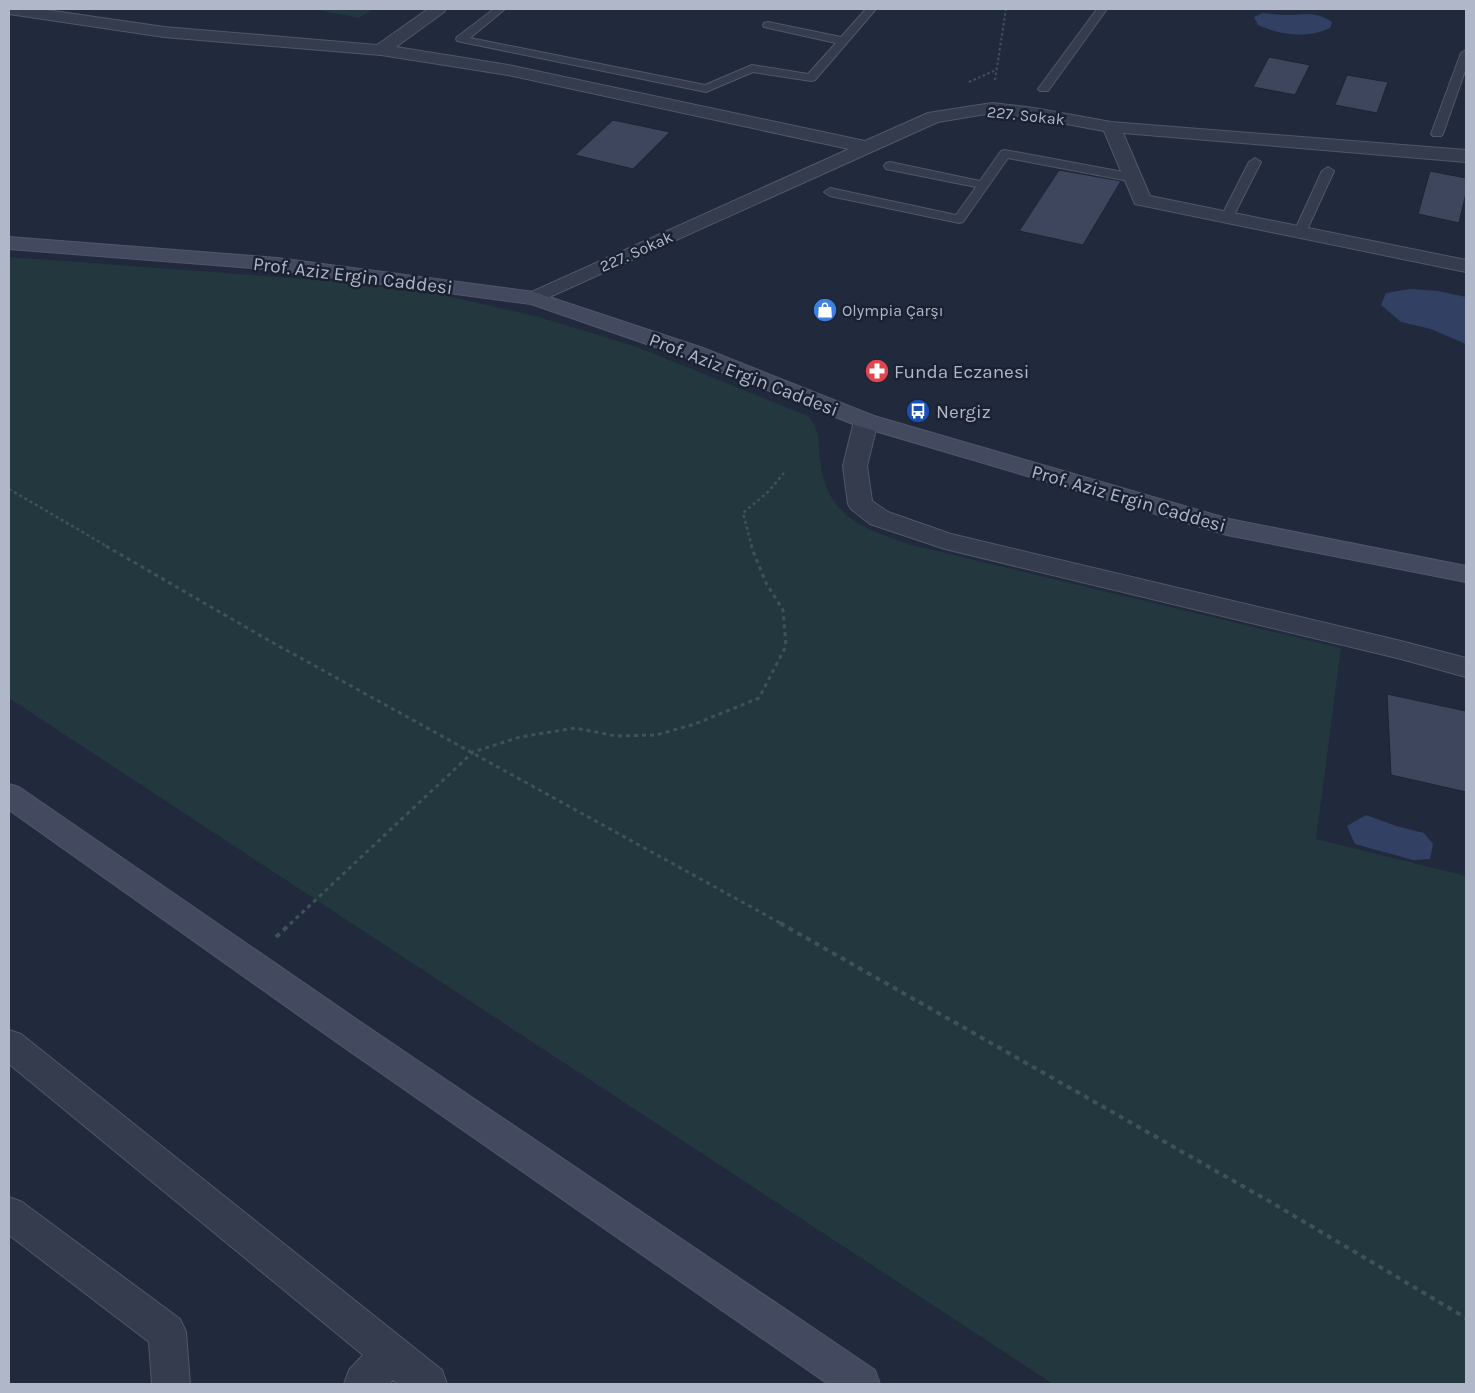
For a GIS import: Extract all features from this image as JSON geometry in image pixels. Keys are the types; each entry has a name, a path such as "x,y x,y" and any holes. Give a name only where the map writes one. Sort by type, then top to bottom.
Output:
{"street":[{"path":"9,9 164,32 381,50 508,70 867,147"},
{"path":"381,50 438,9"},
{"name":"227. Sokak","path":"534,298 934,117 992,108 1034,113 1111,127 1466,156"},
{"path":"1111,127 1142,200 1466,266"},
{"name":"Prof. Aziz Ergin Caddesi","path":"9,243 277,264 534,298 694,353 866,421 1228,527 1466,574"},
{"path":"866,421 855,466 860,504 879,518 945,541 1401,650 1466,668"},
{"path":"9,795 861,1384"},
{"path":"9,1044 428,1384"},
{"path":"9,1214 167,1332 171,1384"},
{"path":"363,1384 390,1354"}],"lane":[{"path":"500,9 461,39 706,89 752,68 812,78 871,9"},
{"path":"1044,89 1102,9"},
{"path":"768,25 844,40"},
{"path":"1437,134 1466,53"},
{"path":"830,192 959,219 1005,154 1134,178"},
{"path":"1227,217 1255,162"},
{"path":"890,166 984,184"},
{"path":"1300,232 1328,171"}],"path":[{"path":"992,108 1006,9"},
{"path":"249,962 473,752 520,737 575,728 616,736 656,735 695,724 759,698 786,646 784,610 766,583 749,540 743,513 768,492 784,473"},
{"path":"9,489 268,640 705,879 1274,1204 1466,1318"}],"shaded area":[{"path":"313,9 373,9 359,18"},
{"path":"9,257 333,281 438,294 539,317 637,347 808,416 817,431 820,459 830,494 848,516 875,532 908,544 1341,648 1316,839 1466,876 1466,1384 1053,1384 9,698"}],"water":[{"path":"1263,13 1287,15 1312,14 1332,22 1330,28 1312,34 1284,33 1258,25 1254,17"},
{"path":"1410,289 1438,291 1466,297 1466,344 1431,329 1401,322 1381,305 1386,293"},
{"path":"1366,815 1396,826 1424,833 1433,844 1430,859 1413,860 1355,844 1347,826"}],"building":[{"path":"1269,57 1310,65 1295,95 1253,87"},
{"path":"1347,75 1388,82 1377,113 1335,105"},
{"path":"613,120 670,132 633,169 575,155"},
{"path":"1059,170 1121,181 1083,245 1019,231"},
{"path":"1430,171 1466,178 1466,193 1459,223 1418,214"},
{"path":"1387,694 1466,711 1466,792 1391,775"}],"place":[{"name":"Olympia Çarşı","path":"825,310"},
{"name":"Funda Eczanesi","path":"877,371"},
{"name":"Nergiz","path":"918,411"}]}
